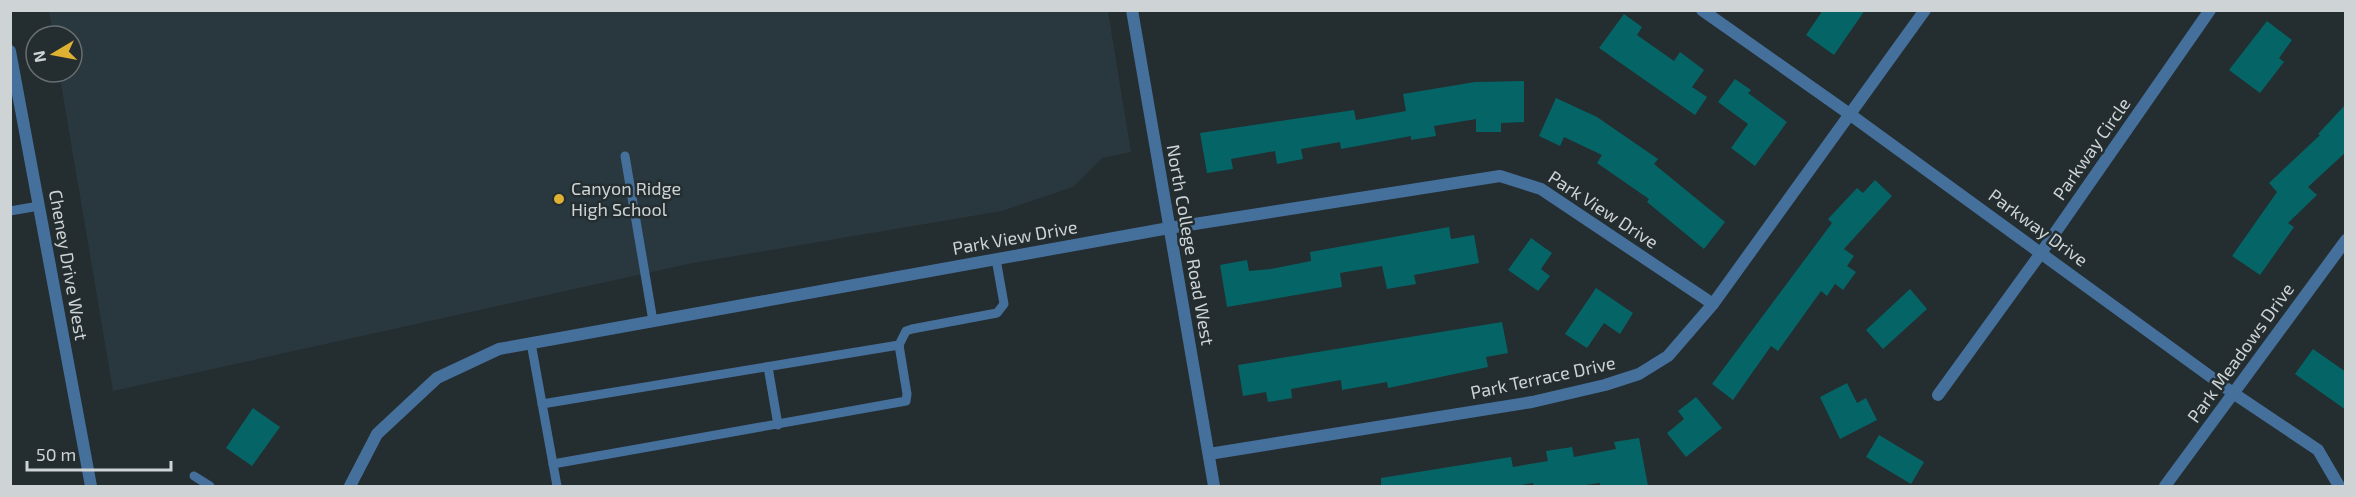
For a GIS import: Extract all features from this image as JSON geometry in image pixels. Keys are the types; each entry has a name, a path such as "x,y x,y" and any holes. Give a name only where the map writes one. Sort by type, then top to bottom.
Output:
{"street":[{"name":"North College Road West","path":"1131,10 1214,486"},
{"name":"Parkway Drive","path":"1702,10 1848,113 2233,393 2318,450 2339,486"},
{"name":"Park Terrace Drive","path":"1209,454 1532,402 1605,385 1639,374 1668,356 1713,304 1924,10"},
{"name":"Parkway Circle","path":"1938,394 2041,253 2210,10"},
{"name":"Cheney Drive West","path":"10,51 91,486"},
{"name":"Park View Drive","path":"350,486 377,434 437,378 499,349 1169,228 1500,176 1541,189 1713,304"},
{"name":"Park Meadows Drive","path":"2165,486 2346,240"}],"lane":[{"path":"625,156 653,321"},
{"path":"10,211 39,206"},
{"path":"553,464 906,401 907,394 899,345 906,331 997,313 1003,308 996,260"},
{"path":"531,343 557,486"},
{"path":"542,405 899,345"},
{"path":"768,367 778,424"},
{"path":"194,476 210,486"}],"shaded area":[{"name":"Canyon Ridge High School","path":"49,11 1108,11 1131,152 1102,158 1073,187 1002,211 688,264 113,391 61,84 84,84 84,24 51,24"}],"building":[{"path":"1823,10 1865,10 1834,55 1806,35"},
{"path":"1624,14 1642,27 1637,35 1674,61 1680,52 1704,70 1692,87 1707,97 1695,115 1599,48"},
{"path":"2267,21 2292,40 2279,58 2284,62 2260,93 2229,70"},
{"path":"1735,79 1751,90 1748,93 1787,122 1755,166 1731,148 1748,124 1718,102"},
{"path":"1524,81 1524,122 1501,123 1501,132 1476,132 1476,119 1434,126 1436,136 1411,140 1411,136 1341,149 1340,142 1301,149 1303,159 1277,164 1275,151 1231,159 1233,169 1207,173 1200,133 1354,110 1356,120 1406,111 1403,94 1475,82"},
{"path":"1556,98 1597,117 1658,159 1654,164 1725,222 1704,249 1647,202 1649,199 1597,163 1602,155 1564,137 1560,146 1539,136"},
{"path":"2346,104 2346,152 2308,187 2317,195 2288,223 2294,227 2260,275 2232,256 2277,192 2269,183 2320,135 2318,134"},
{"path":"1875,180 1892,196 1844,249 1854,256 1847,266 1856,272 1843,290 1835,284 1827,296 1821,291 1778,351 1771,346 1733,400 1712,384 1832,223 1828,219 1857,188 1863,193"},
{"path":"1449,227 1451,239 1474,235 1479,263 1414,275 1416,284 1387,289 1382,266 1340,273 1342,287 1227,307 1220,265 1247,260 1249,271 1271,269 1311,261 1310,252"},
{"path":"1531,238 1552,253 1541,269 1550,276 1538,291 1508,270"},
{"path":"1596,288 1633,313 1620,334 1604,323 1587,348 1565,334"},
{"path":"1910,289 1927,309 1883,349 1866,330"},
{"path":"1502,322 1508,353 1486,357 1488,367 1388,388 1387,382 1342,390 1341,380 1291,389 1292,398 1268,402 1266,392 1243,396 1238,365"},
{"path":"2313,349 2346,372 2346,410 2295,374"},
{"path":"1847,383 1857,403 1866,398 1877,420 1840,439 1820,397"},
{"path":"1696,397 1722,428 1686,457 1667,433 1684,419 1678,411"},
{"path":"253,408 280,427 252,466 226,448"},
{"path":"1879,435 1924,462 1911,484 1866,457"},
{"path":"1639,438 1648,486 1600,486 1600,483 1578,486 1534,486 1533,483 1515,486 1381,486 1381,478 1511,457 1513,467 1548,461 1546,451 1572,447 1574,457 1616,449 1614,442"}],"place":[{"name":"Canyon Ridge High School","path":"559,199"}]}
